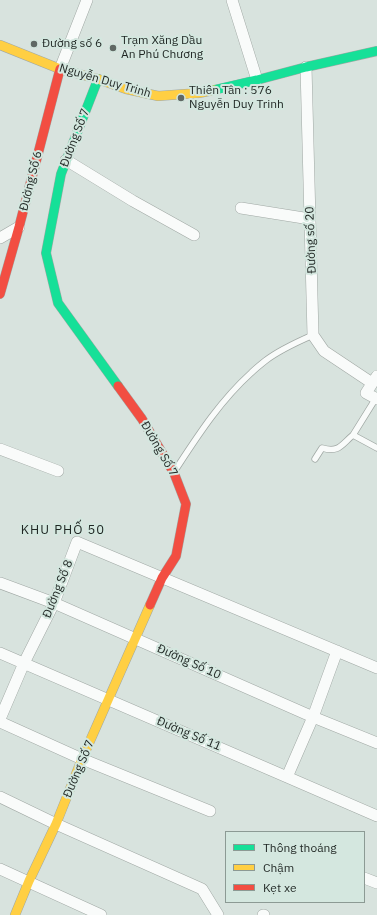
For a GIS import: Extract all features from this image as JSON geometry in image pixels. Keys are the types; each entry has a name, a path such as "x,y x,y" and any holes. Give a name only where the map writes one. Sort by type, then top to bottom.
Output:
{"street":[{"path":"60,69 87,0"},
{"path":"232,0 257,80"},
{"name":"Nguyễn Duy Trinh","path":"0,45 60,69 98,79 126,89 158,96 200,93 377,51"},
{"name":"Đường số 20","path":"306,67 313,335"},
{"name":"Đường Số 6","path":"0,294 60,69"},
{"name":"Đường Số 7","path":"15,915 162,578 176,556 186,504 174,473 142,418 58,303 46,253 61,174 98,79"},
{"path":"66,160 133,201 194,235"},
{"path":"241,208 310,219"},
{"path":"0,238 19,227"},
{"path":"313,335 324,351 375,380 366,393 377,398"},
{"path":"0,449 58,470"},
{"name":"Đường Số 8","path":"0,719 24,664 54,603 77,542 162,578"},
{"path":"162,578 377,668"},
{"name":"Đường Số 10","path":"0,583 54,603 313,717 377,743"},
{"path":"287,777 313,717 337,651"},
{"name":"Đường Số 11","path":"0,653 377,816"},
{"path":"0,722 82,759 210,811"},
{"path":"0,797 56,824 202,889 218,915"},
{"path":"0,869 101,915"},
{"path":"365,878 377,883"}],"lane":[{"path":"174,473 203,428 224,400 237,386 265,361 289,346 313,335"},
{"path":"315,459 322,448 335,450 340,448 353,435 377,398"},
{"path":"353,435 377,448"}],"traffic: fast":[{"path":"214,90 377,51"},
{"path":"98,79 61,174 46,253 58,303 118,386"}],"traffic: slow":[{"path":"0,45 60,69 98,79 126,89 158,96 199,93 214,90"},
{"path":"15,915 29,881 56,824 82,759 150,605"}],"traffic: jam":[{"path":"0,294 60,69"},
{"path":"118,386 142,419 174,473 186,504 176,556 162,578 150,605"}],"place":[{"name":"Đường số 6","path":"34,44"},
{"name":"Trạm Xăng Dầu An Phú Chương","path":"113,48"},
{"name":"Thiên Tân : 576 Nguyễn Duy Trinh","path":"181,98"}],"district":[{"name":"KHU PHỐ 50","path":"63,530"}]}
